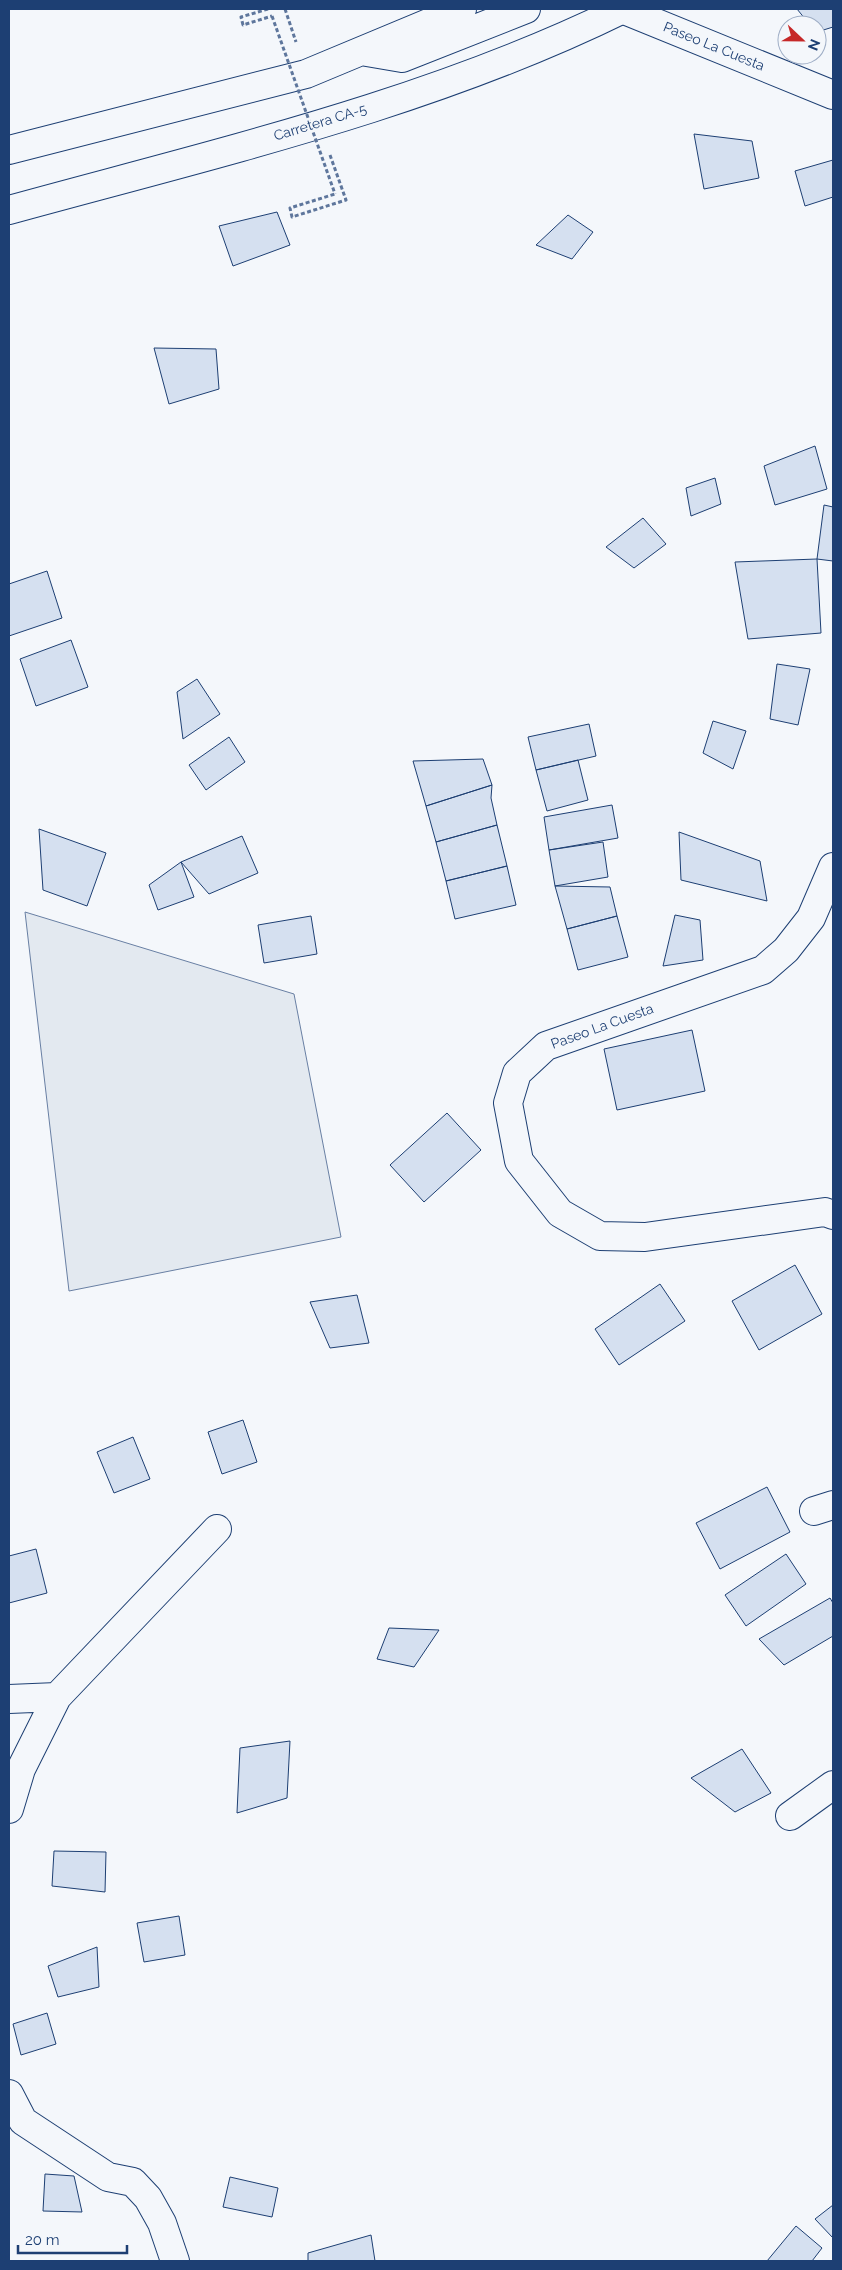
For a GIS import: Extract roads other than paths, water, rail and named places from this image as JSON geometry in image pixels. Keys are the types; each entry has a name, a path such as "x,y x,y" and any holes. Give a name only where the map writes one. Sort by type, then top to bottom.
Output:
{"main road":[{"path":"361,51 402,58 526,9"},
{"name":"Paseo La Cuesta","path":"622,9 833,95"},
{"name":"Carretera CA-5","path":"9,210 319,124 508,61 622,9"},
{"path":"9,150 306,74 454,10"},
{"name":"Paseo La Cuesta","path":"833,867 811,918 786,950 763,970 546,1046 517,1073 508,1103 519,1161 560,1213 600,1236 646,1236 825,1212 833,1215"},
{"path":"9,1809 21,1770 57,1696 217,1529"},
{"path":"9,1699 57,1696"},
{"path":"790,1816 833,1785"},
{"path":"9,2094 23,2121 108,2177 133,2182 148,2198 162,2223 176,2261"}]}
